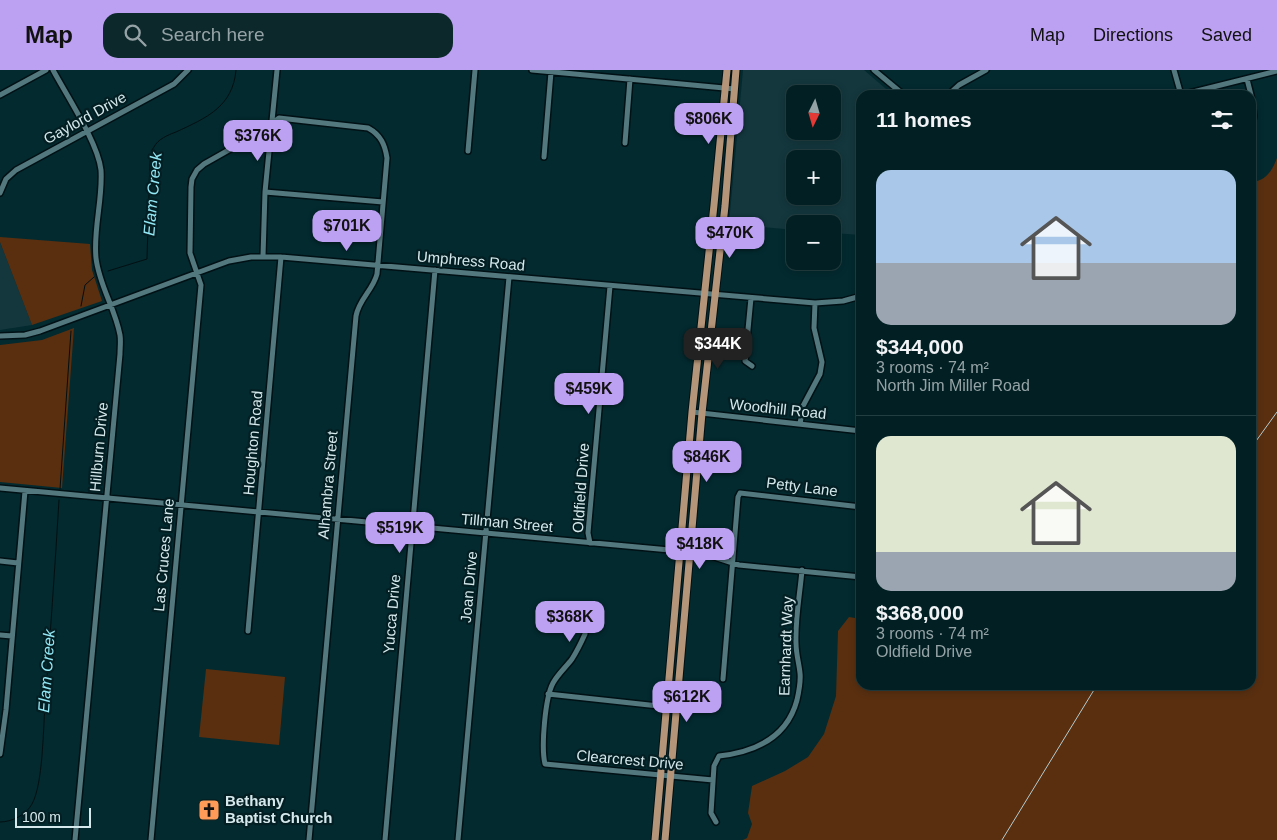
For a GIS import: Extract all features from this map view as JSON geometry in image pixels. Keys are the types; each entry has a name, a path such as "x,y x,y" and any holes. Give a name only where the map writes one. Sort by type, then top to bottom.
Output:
{"main road":[{"path":"655,840 692,412 726,70"},
{"path":"665,840 702,413 725,206 736,70"},
{"path":"714,205 725,206"}],"street":[{"path":"0,95 46,70"},
{"name":"Hillburn Drive","path":"53,70 98,156 101,169 96,258 100,278 120,336 120,354 75,840"},
{"name":"Gaylord Drive","path":"0,193 6,179 16,170 174,84 188,70"},
{"path":"263,256 265,192 277,70"},
{"path":"468,151 475,70"},
{"path":"532,70 735,89"},
{"path":"874,70 898,90"},
{"path":"954,90 986,70"},
{"path":"1174,70 1180,90"},
{"path":"1202,90 1277,71"},
{"path":"544,157 551,72"},
{"path":"624,143 630,79"},
{"path":"1247,79 1250,90"},
{"name":"Alhambra Street","path":"272,122 279,118 368,128 376,132 381,139 386,149 387,158 375,280 361,300 356,316 310,840"},
{"name":"Las Cruces Lane","path":"151,840 201,285 190,248 192,178 196,170 204,164 258,134 272,122"},
{"path":"265,192 383,202"},
{"name":"Umphress Road","path":"0,336 25,335 40,331 196,272 233,260 263,256 282,256 815,303 843,301 856,297"},
{"name":"Houghton Road","path":"248,631 282,256"},
{"name":"Yucca Drive","path":"385,840 435,270"},
{"name":"Joan Drive","path":"458,840 509,277"},
{"name":"Oldfield Drive","path":"590,543 588,533 610,286"},
{"path":"751,298 745,361 752,366"},
{"path":"800,424 803,406 820,374 822,362 814,328 815,303"},
{"name":"Woodhill Road","path":"692,412 856,430"},
{"name":"Tillman Street","path":"0,488 690,552 707,554 739,565 856,576"},
{"path":"0,754 25,491"},
{"name":"Petty Lane","path":"732,563 738,497 740,494 745,493 856,506"},
{"path":"0,562 18,563"},
{"path":"722,679 732,563"},
{"name":"Earnhardt Way","path":"716,822 711,813 714,766 719,756 743,752 759,746 776,736 787,722 795,706 800,690 796,645 802,570"},
{"path":"585,634 572,660 559,674 548,694 677,708"},
{"path":"0,635 12,636"},
{"name":"Clearcrest Drive","path":"548,694 544,748 545,764 713,780"}],"shaded area":[{"path":"743,70 864,70 887,90 856,90 856,235 841,234 841,215 786,215 786,229 729,224"},
{"path":"1277,158 1277,840 743,840 747,838 752,824 748,813 752,786 785,771 808,757 824,734 836,696 838,631 849,617 856,618 856,690 1256,690 1256,181 1261,180 1273,167"},
{"path":"0,237 90,244 92,270 102,301 32,325 0,242"},
{"path":"0,242 32,325 0,330"},
{"path":"74,328 62,488 0,482 0,345 42,340"},
{"path":"206,669 285,677 279,745 199,737"}],"waterway":[{"name":"Elam Creek","path":"108,271 147,259 150,162 153,148 164,138 198,122 216,110 230,93 236,70"},
{"name":"Elam Creek","path":"81,306 85,285 94,277"},
{"name":"Elam Creek","path":"60,489 71,331"},
{"name":"Elam Creek","path":"0,822 5,822 22,815 32,804 36,795 43,743 59,500"}],"tram line":[{"path":"1256,441 1277,412"},
{"path":"1002,840 1094,690"}],"place":[{"name":"Bethany Baptist Church","path":"209,810"}]}
